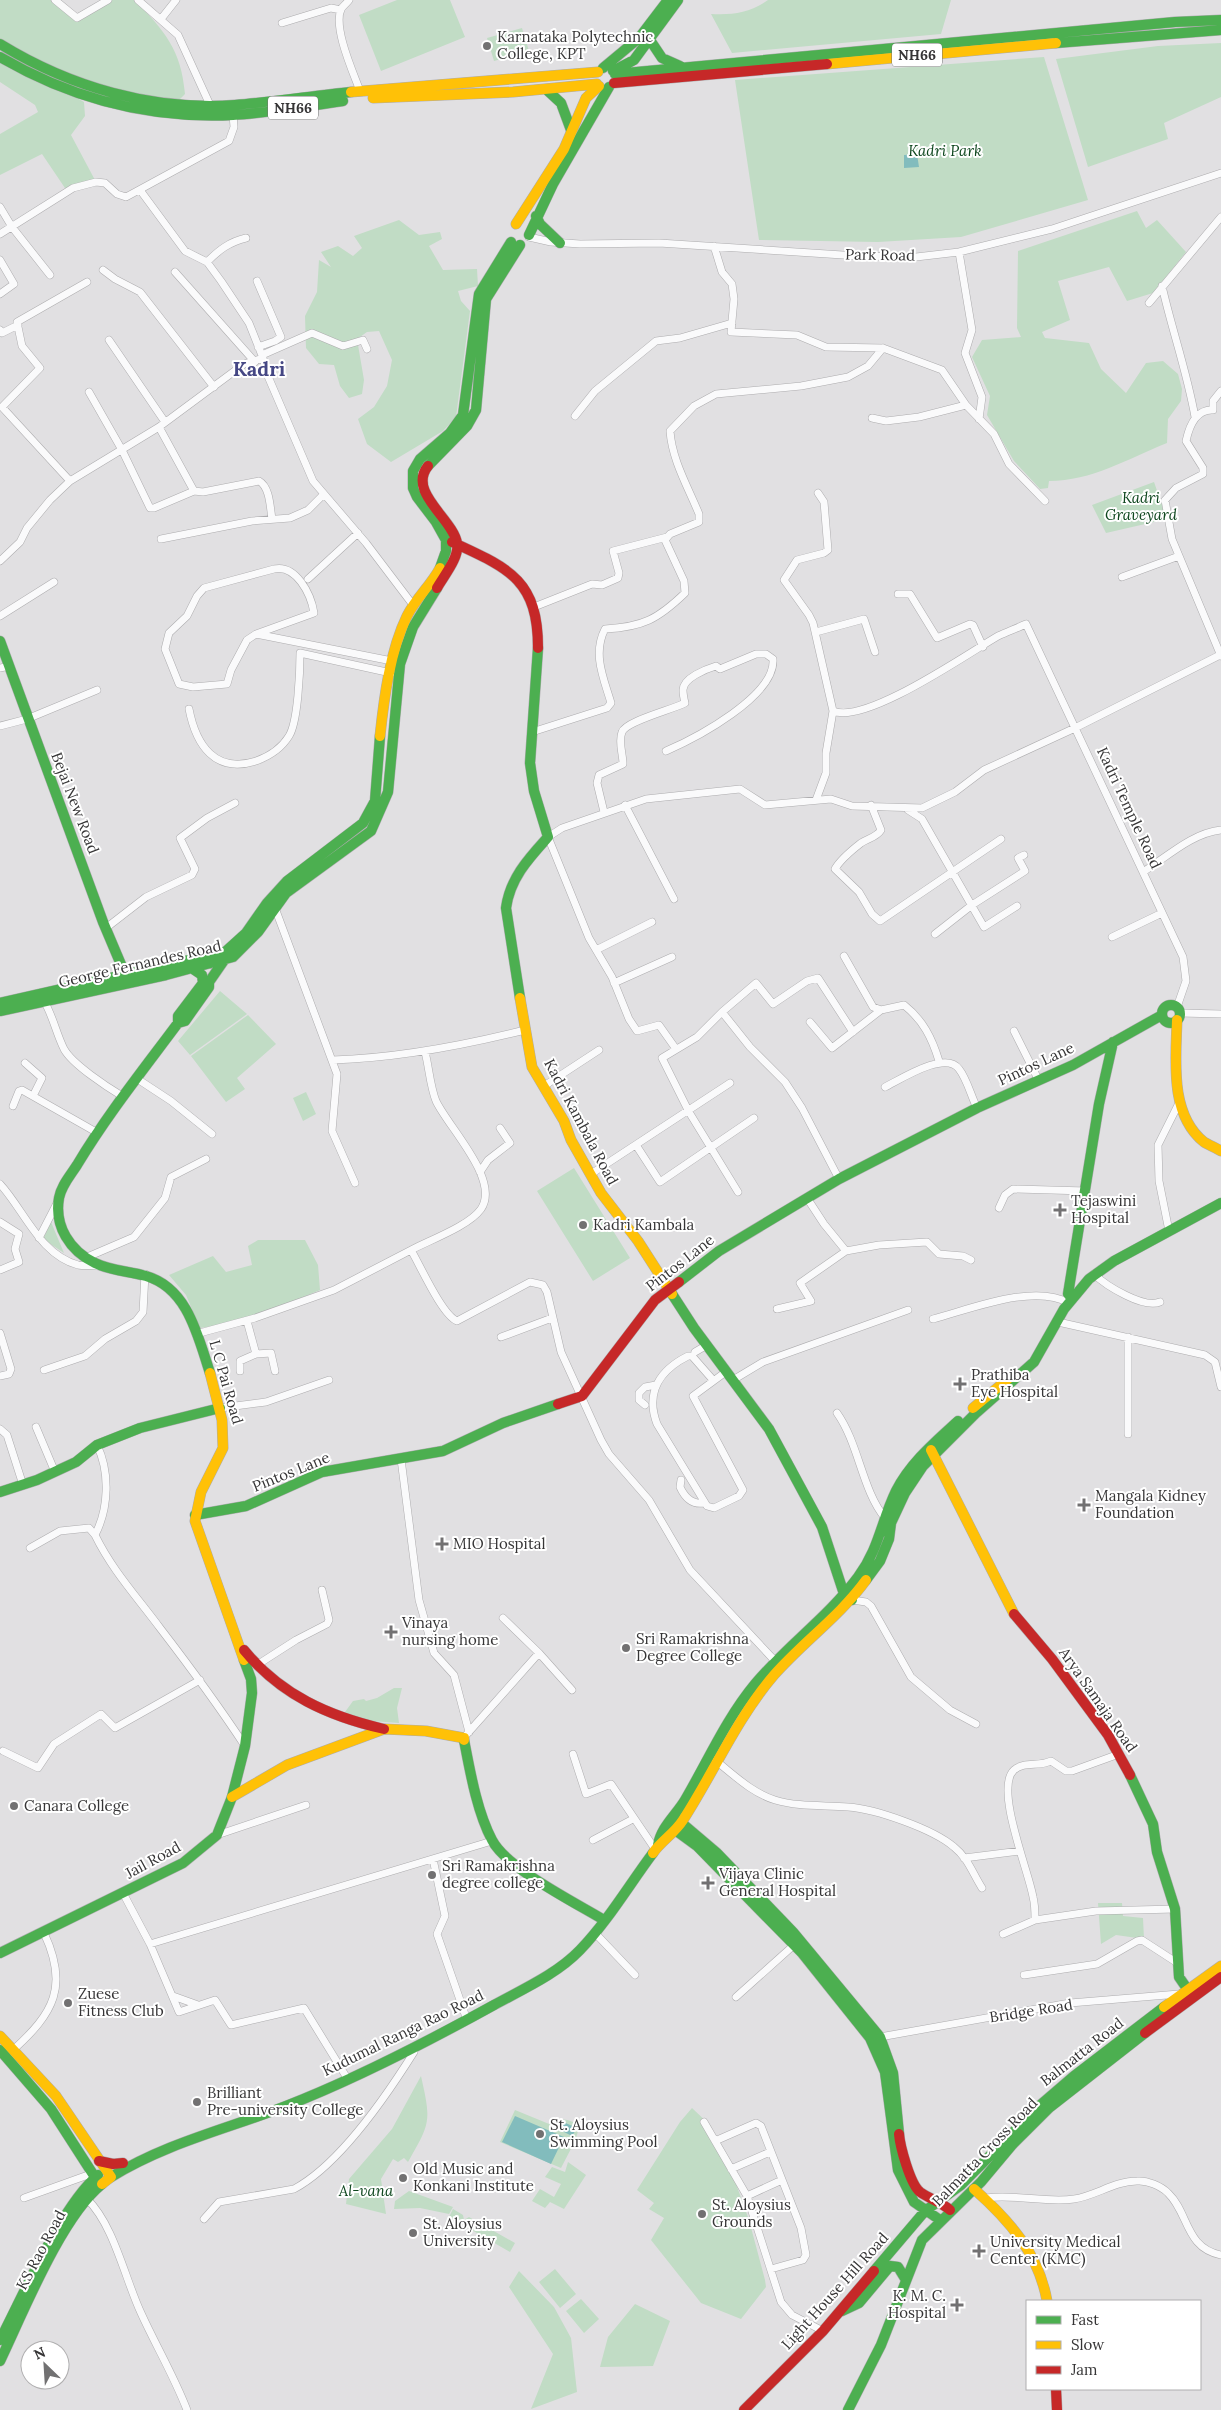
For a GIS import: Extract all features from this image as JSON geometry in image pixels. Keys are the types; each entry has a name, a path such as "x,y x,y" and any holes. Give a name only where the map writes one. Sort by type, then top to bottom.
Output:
{"main road":[{"path":"548,837 539,810 530,766 538,642 532,599 512,573 447,539 412,487 413,474 427,450 455,428 464,414 479,294 516,243 529,236 536,216 589,117 606,78 634,60 650,40 668,0"},
{"path":"516,243 508,237 508,230 516,224 564,149 586,98 606,78 634,44 657,26 678,0"},
{"name":"NH66","path":"0,57 61,89 107,103 154,112 233,115 373,98 448,92 548,91 606,78 688,67 1166,22 1221,20"},
{"name":"NH66","path":"0,44 47,72 107,94 157,102 210,106 360,91 606,78 1169,32 1221,30"},
{"path":"650,40 660,57 672,65 688,67"},
{"path":"548,91 560,99 571,130"},
{"path":"536,216 540,224 560,243"},
{"path":"516,224 524,225 529,236"},
{"path":"458,545 452,527 427,498 423,480 426,468 462,432 476,410 486,300 516,243"},
{"name":"George Fernandes Road","path":"0,1003 127,979 193,969 227,955 246,933 267,903 287,881 363,823 375,801 384,695 391,672 392,661 406,618 441,565 446,552 447,539"},
{"name":"George Fernandes Road","path":"0,1011 225,952 233,957 258,932 286,893 371,831 388,792 400,664 413,628 452,563 458,545"},
{"name":"Bejai New Road","path":"0,641 4,667 27,719 127,979"},
{"path":"380,740 392,742"},
{"name":"Kadri Kambala Road","path":"548,837 521,869 506,899 506,918 532,1067 601,1193 638,1241 707,1345 769,1429 822,1527 848,1597"},
{"path":"59,1196 96,1132 178,1023 178,1016 227,955"},
{"path":"193,969 202,974 206,982"},
{"name":"Pintos Lane","path":"195,1515 246,1506 322,1472 443,1450 503,1423 582,1396 655,1300 719,1250 839,1179 977,1108 1039,1082 1113,1042 1162,1015 1164,1009 1168,1006 1178,1014"},
{"path":"1162,1015 1169,1022 1178,1014"},
{"name":"Kadri Temple Road","path":"1178,1014 1176,1041 1179,1103 1187,1126 1200,1138 1221,1151"},
{"path":"675,1823 718,1763 746,1714 774,1675 880,1561 889,1538 891,1523 905,1493 931,1451 1034,1362 1058,1322 1068,1299 1104,1072 1113,1042"},
{"name":"L C Pai Road","path":"59,1196 59,1222 63,1234 78,1253 105,1266 146,1274 167,1284 174,1290 186,1308 220,1408 224,1427 224,1445 196,1500 196,1528 238,1641"},
{"path":"675,1823 683,1802 708,1755 732,1716 755,1685 776,1662 848,1597 870,1560 885,1518 902,1480 1032,1355 1084,1274 1104,1259 1221,1196"},
{"path":"1068,1299 1094,1274 1114,1261 1221,1202"},
{"path":"0,1492 55,1472 76,1462 97,1445 140,1428 220,1408"},
{"name":"Arya Samaja Road","path":"931,1451 1016,1617 1052,1659 1108,1735 1140,1791 1153,1824 1157,1852 1175,1909 1179,1964 1178,1977 1185,1992"},
{"path":"238,1641 256,1665 278,1687 298,1700 341,1718 384,1730 426,1731 466,1735 472,1782 492,1841 509,1861 604,1920"},
{"name":"Jail Road","path":"0,1953 183,1864 217,1835 232,1797 240,1768 252,1693 251,1679 238,1641"},
{"path":"232,1797 287,1766 384,1730"},
{"path":"240,1768 247,1782 260,1781"},
{"path":"675,1823 707,1843 810,1952 880,2037 893,2073 900,2142 912,2182 919,2191 940,2201 950,2210"},
{"path":"675,1823 794,1945 870,2038 885,2072 894,2152 898,2170 914,2202 940,2220"},
{"name":"Kudumal Ranga Rao Road","path":"109,2174 182,2141 286,2106 418,2048 558,1968 595,1933 657,1844 665,1842 675,1823"},
{"name":"Balmatta Road","path":"925,2211 962,2185 1018,2127 1060,2088 1221,1966"},
{"name":"Balmatta Cross Road","path":"848,2410 881,2345 922,2240 950,2210 974,2189 1049,2108 1129,2044 1221,1976"},
{"path":"0,2036 56,2096 109,2174 123,2163"},
{"path":"0,2050 51,2109 91,2175"},
{"path":"99,2160 113,2164 138,2160"},
{"name":"KS Rao Road","path":"91,2175 109,2174"},
{"name":"KS Rao Road","path":"0,2340 53,2238 76,2207 87,2199 91,2175"},
{"name":"KS Rao Road","path":"0,2361 91,2175"},
{"path":"974,2189 986,2198 1020,2236 1037,2264 1046,2289 1047,2300"},
{"name":"Light House Hill Road","path":"744,2410 823,2331 925,2211"},
{"path":"840,2312 859,2303 890,2266 898,2267 906,2280"},
{"path":"1056,2390 1057,2410"}],"street":[{"path":"55,0 77,18 108,0"},
{"path":"138,0 161,18 178,35 210,106"},
{"path":"161,18 176,0"},
{"path":"349,0 341,10 340,26 345,48 360,91"},
{"path":"282,24 331,8 341,10"},
{"path":"0,234 73,188 96,182 105,183 117,194 126,196 140,190 229,141 234,126 233,115"},
{"name":"Park Road","path":"529,236 560,243 659,243 916,257 959,252 1052,229 1221,173"},
{"path":"140,190 185,251 206,262 249,323 267,374 313,481 358,534 413,605"},
{"path":"0,207 12,227 50,275"},
{"path":"1149,303 1221,218"},
{"path":"206,262 221,248 234,241 246,238"},
{"path":"714,246 722,272 732,284 734,299 731,332 797,335 826,347 883,348 942,370 966,405 994,434 1009,464 1045,501"},
{"path":"959,252 972,330 965,353 982,397 979,419"},
{"path":"0,260 14,284 0,294"},
{"path":"103,270 115,279 140,292 214,386"},
{"path":"175,272 255,362"},
{"path":"257,281 281,336 275,341 258,347"},
{"path":"70,481 2,407 40,368 22,346 17,322 87,282"},
{"path":"676,1049 658,1026 637,1031 629,1019 614,983 596,950 548,837 562,828 646,798 740,789 764,805 831,799 852,806 871,805 905,808 928,806 955,792 984,770 1075,728 1220,655 1218,640 1179,556 1169,528 1165,500 1176,488 1203,474 1203,468 1186,441 1195,417 1184,363 1170,321 1162,286"},
{"path":"575,416 594,392 656,341 680,338 732,323"},
{"path":"0,330 2,333 18,325"},
{"path":"0,561 20,542 27,528 44,507 70,481 162,424 244,364 255,362 312,333 343,346 363,340 367,349"},
{"path":"109,340 162,424 194,491"},
{"path":"534,606 592,584 602,585 618,578 619,573 612,551 666,537 699,522 700,514 671,444 670,431 694,406 716,394 801,386 848,377 868,366 883,348"},
{"path":"1195,417 1206,410 1213,410 1213,401 1221,390"},
{"path":"89,392 122,450 150,508 194,491 203,492 259,481 264,484 266,489 272,519"},
{"path":"872,418 886,421 919,417 966,405"},
{"path":"816,800 826,773 826,753 833,710 816,632 809,615 784,580 797,560 824,554 828,550 824,502 818,493"},
{"path":"161,539 272,519 290,518 299,515 323,495"},
{"path":"308,579 358,534"},
{"path":"532,732 607,708 611,704 600,672 601,636 605,629 627,628 650,622 667,610 684,593 684,581 665,540 666,537"},
{"path":"1122,576 1179,556"},
{"path":"256,634 314,613 298,577 292,571 281,568 274,569 210,586 200,592 187,616 173,627 165,641 177,681 188,687 227,684 231,670 248,640 256,634 392,661"},
{"path":"0,616 54,582"},
{"path":"833,710 838,713 855,710 898,696 983,647 973,625 970,624 937,638 910,594 898,594"},
{"path":"816,632 864,620 875,652"},
{"name":"Kadri Temple Road","path":"983,647 999,636 1026,624 1142,872 1184,957 1186,981 1178,1014"},
{"path":"189,709 193,728 200,742 221,761 241,766 271,756 290,735 297,704 300,653 391,672"},
{"path":"604,812 598,783 599,775 623,764 621,740 622,732 627,725 672,710 685,703 683,690 685,684 708,668 716,666 720,669 756,654 766,654 773,659 773,667 768,679 751,698 728,717 666,751"},
{"path":"0,726 27,719 98,690"},
{"path":"106,928 146,897 192,875 195,869 180,838 207,818 235,803"},
{"path":"625,805 674,899"},
{"path":"871,805 881,830 879,834 861,843 838,863 834,869 859,892 872,914 880,921 952,870 1001,839"},
{"path":"905,808 922,819 984,927 1017,906"},
{"path":"1142,872 1190,840 1211,831 1221,830"},
{"path":"935,934 972,905 1024,871 1018,858 1024,855"},
{"path":"275,908 337,1074 332,1131 355,1183"},
{"path":"1112,937 1162,913"},
{"path":"596,950 652,922"},
{"path":"844,956 873,1007 881,1010"},
{"path":"614,983 672,957"},
{"path":"738,1192 689,1112 662,1058 697,1037 722,1012 756,983 773,1004 807,982 818,978 854,1032"},
{"path":"44,1001 50,1011 64,1049 99,1081 122,1096"},
{"path":"810,1022 832,1048 881,1010 904,1005 917,1015 932,1039 939,1061"},
{"path":"722,1012 750,1047 784,1082 802,1108 839,1179"},
{"path":"1178,1014 1221,1014"},
{"path":"332,1060 368,1059 425,1052 525,1030"},
{"path":"1014,1031 1039,1082"},
{"path":"544,1086 599,1050"},
{"path":"196,1334 247,1320 334,1290 462,1224 480,1211 486,1193 480,1172 436,1100 425,1052"},
{"path":"885,1087 939,1061 959,1068 977,1108"},
{"path":"25,1063 42,1078 33,1096"},
{"path":"136,1078 171,1101 212,1134"},
{"path":"591,1174 730,1084"},
{"path":"13,1106 20,1090 96,1132"},
{"path":"1168,1226 1159,1181 1158,1145 1179,1103"},
{"path":"636,1145 660,1182 754,1118"},
{"path":"480,1172 488,1160 510,1143 500,1128"},
{"path":"85,1258 134,1237 165,1198 171,1177 206,1159"},
{"path":"1,1188 39,1238 66,1259 78,1265 105,1266"},
{"path":"999,1208 1005,1195 1013,1190 1086,1191"},
{"path":"39,1238 51,1218 59,1196"},
{"path":"807,1198 824,1224 846,1251"},
{"path":"0,1222 19,1234 15,1249 19,1262 0,1270"},
{"path":"777,1309 811,1301 800,1283 846,1251 879,1245 927,1242 939,1254 963,1256 971,1260"},
{"path":"411,1250 453,1319 461,1320 530,1282 543,1285 547,1292 561,1352 605,1447 649,1500 690,1570 776,1662"},
{"path":"44,1370 85,1356 105,1339 136,1321 143,1312 146,1274"},
{"path":"1094,1274 1107,1285 1138,1300 1152,1304 1160,1302"},
{"path":"933,1319 1017,1296 1036,1294 1068,1299"},
{"path":"713,1380 692,1356 688,1356 662,1373 656,1385 653,1409 656,1424 704,1503 714,1508 738,1496 743,1490 694,1398 695,1394 713,1380 730,1376 763,1362 908,1310"},
{"path":"502,1337 552,1318"},
{"path":"247,1320 256,1354"},
{"path":"1058,1322 1205,1355 1215,1362 1221,1387"},
{"path":"0,1333 11,1369 9,1374 0,1376"},
{"path":"1128,1337 1128,1434"},
{"path":"695,1352 707,1345"},
{"path":"240,1371 240,1361 256,1354 271,1353 275,1371"},
{"path":"220,1408 266,1402 329,1380"},
{"path":"645,1405 639,1400 639,1392 645,1387 656,1385"},
{"path":"837,1412 845,1425 872,1494 885,1518"},
{"path":"36,1427 55,1472"},
{"path":"0,1429 7,1434 23,1485"},
{"path":"95,1535 104,1516 107,1495 103,1457 97,1445"},
{"path":"401,1458 419,1600 434,1652 454,1675 466,1735"},
{"path":"681,1480 680,1487 689,1500 697,1504 704,1503"},
{"path":"30,1548 60,1531 89,1528 95,1535 116,1573 200,1680 245,1746"},
{"path":"256,1665 296,1640 327,1624 329,1620 322,1590"},
{"path":"848,1597 866,1602 871,1606 910,1677 950,1710 976,1724"},
{"path":"503,1618 539,1653 572,1690"},
{"path":"466,1735 539,1653"},
{"path":"1,1751 38,1768 54,1744 101,1714 115,1728 200,1680"},
{"path":"572,1754 586,1794 611,1784 633,1818 657,1844"},
{"path":"1035,1920 1033,1897 1010,1807 1008,1781 1013,1771 1021,1766 1051,1762 1066,1771 1072,1771 1119,1754"},
{"path":"708,1755 756,1792 776,1800 814,1806 850,1807 894,1818 954,1847 964,1858 982,1888"},
{"path":"217,1835 306,1804"},
{"path":"593,1840 633,1818"},
{"path":"150,1944 492,1841"},
{"path":"964,1858 1020,1851"},
{"path":"433,1859 445,1916 437,1934 467,2020"},
{"path":"123,1893 150,1944 179,2012 215,2000 230,2025 304,2008 347,2078"},
{"path":"1002,1934 1035,1920 1096,1910 1175,1909"},
{"path":"13,2050 34,2031 48,2013 55,1996 57,1985 55,1962 44,1933"},
{"path":"595,1933 635,1975"},
{"path":"1024,1975 1097,1964 1136,1941 1142,1940 1179,1964"},
{"path":"736,1997 794,1945"},
{"name":"Bridge Road","path":"880,2037 1070,2003 1185,1992"},
{"path":"173,1996 199,2006"},
{"path":"204,2219 218,2202 294,2189 301,2185 334,2157 390,2091 418,2048"},
{"path":"704,2122 747,2196 781,2302 792,2315 823,2331"},
{"path":"715,2141 758,2123 761,2126 801,2228 806,2257 771,2268"},
{"path":"732,2169 770,2152"},
{"path":"24,2198 91,2175"},
{"path":"747,2196 782,2180"},
{"path":"986,2198 1005,2195 1074,2199 1137,2180 1156,2185 1172,2198 1199,2244 1209,2253 1221,2255"},
{"path":"87,2199 94,2206 109,2234 141,2314 160,2349 187,2410"}],"green space":[{"path":"0,0 56,0 77,18 107,0 135,0 170,42 180,65 185,94 179,100 88,87 0,45"},
{"path":"397,0 450,0 465,37 381,71 359,15"},
{"path":"768,0 951,0 941,34 732,53 711,14 741,12 755,8"},
{"path":"522,28 529,51 494,61 487,38"},
{"path":"1221,43 1221,97 1164,123 1168,139 1088,167 1056,59 1158,46"},
{"path":"0,54 84,102 85,116 71,135 96,182 67,191 42,154 0,175 0,134 38,112 35,105 0,82"},
{"name":"Kadri Park","path":"1044,57 1088,200 961,237 878,242 759,240 735,80"},
{"path":"1137,211 1146,228 1157,220 1186,252 1153,293 1127,301 1109,267 1058,281 1070,320 1042,332 1045,338 1089,343 1101,369 1126,393 1146,363 1163,361 1178,374 1182,389 1181,401 1168,419 1167,443 1095,473 1065,480 1049,481 1048,488 1040,489 1014,461 987,415 990,396 972,357 982,340 1021,337 1017,328 1018,251"},
{"path":"399,220 419,235 440,232 442,239 429,246 443,270 477,269 478,286 458,291 461,301 470,311 456,417 443,431 391,462 367,444 358,419 374,407 387,386 392,360 379,331 367,332 357,339 364,380 362,394 349,398 340,386 334,365 319,364 306,348 305,316 317,292 319,260 331,267 321,252 338,246 353,256 362,248 354,236"},
{"name":"Kadri Graveyard","path":"1154,482 1167,519 1106,533 1092,505"},
{"path":"220,991 247,1014 190,1055 178,1041"},
{"path":"248,1015 276,1044 237,1078 245,1089 226,1102 191,1056"},
{"path":"306,1092 316,1114 303,1121 293,1098"},
{"name":"Kadri Kambala","path":"574,1168 630,1258 593,1281 537,1191"},
{"path":"51,1222 64,1253 43,1239"},
{"path":"258,1240 305,1240 318,1265 320,1290 247,1321 200,1328 186,1295 169,1275 213,1256 226,1272 252,1265 248,1246"},
{"path":"394,1688 402,1688 397,1708 399,1723 359,1720 345,1712 353,1701 364,1699 366,1701 377,1698"},
{"path":"1098,1903 1122,1903 1123,1916 1143,1918 1144,1939 1116,1935 1101,1944"},
{"name":"Al-vana","path":"421,2076 427,2112 425,2129 408,2162 404,2158 398,2162 393,2159 381,2179 386,2214 346,2204 349,2179 392,2129"},
{"name":"St. Aloysius Grounds","path":"692,2108 711,2126 714,2138 731,2170 749,2220 765,2280 766,2287 741,2319 701,2303 651,2240 664,2218 649,2209 654,2203 637,2190 680,2122"},
{"name":"St. Aloysius Swimming Pool","path":"515,2110 554,2126 559,2120 568,2120 580,2125 575,2141 561,2168 500,2142"},
{"path":"568,2162 586,2175 564,2209 550,2202 545,2208 532,2201 540,2189 554,2197 561,2184 545,2177 552,2167 565,2172"},
{"path":"409,2191 453,2207 449,2214 420,2208 394,2209 395,2201"},
{"path":"453,2209 463,2215 464,2220 469,2217 515,2243 510,2252 449,2217"},
{"path":"555,2269 576,2294 560,2308 539,2282"},
{"path":"519,2271 554,2307 571,2338 577,2392 531,2409 553,2354 509,2287"},
{"path":"581,2299 599,2319 584,2333 566,2311"},
{"path":"635,2304 670,2321 653,2366 600,2367 608,2337"}],"water":[{"path":"917,154 919,167 904,168 904,155"},
{"name":"St. Aloysius Swimming Pool","path":"515,2116 564,2137 551,2164 502,2142"},
{"name":"St. Aloysius Swimming Pool","path":"561,2121 577,2128 572,2136 558,2129"}],"traffic: fast":[{"path":"603,68 639,38 668,0"},
{"path":"613,71 634,60 678,0"},
{"path":"615,74 1175,22 1221,20"},
{"path":"1056,43 1221,30"},
{"path":"650,40 662,58 680,66"},
{"path":"0,44 55,73 83,84 143,100 204,106 235,105 351,92"},
{"path":"0,57 27,72 83,95 112,103 172,114 247,114 343,101"},
{"path":"529,235 553,184 609,87"},
{"path":"548,91 561,103 571,130"},
{"path":"536,216 540,224 560,243"},
{"path":"440,568 446,551 446,540 436,522 417,497 413,488 413,471 420,459 450,433 463,415 479,294 511,242"},
{"path":"428,466 467,426 476,410 486,299 520,245"},
{"path":"0,1011 166,975 233,957 258,932 286,893 371,831 388,792 400,664 413,627 437,588"},
{"path":"0,641 103,922 128,981"},
{"path":"520,998 506,908 508,897 521,869 548,837 534,791 530,763 538,648"},
{"path":"0,1003 225,952 246,933 267,903 287,881 363,823 375,801 380,736"},
{"path":"209,982 227,956"},
{"path":"193,969 202,975 203,983"},
{"path":"209,982 209,987 185,1021 178,1023 178,1016 203,983 209,982"},
{"path":"1171,1005 1177,1008 1180,1014 1177,1020 1171,1023 1165,1020 1162,1014 1165,1008 1171,1005"},
{"path":"679,1282 719,1251 839,1179 977,1108 1073,1065 1162,1015"},
{"path":"178,1023 101,1128 66,1181 59,1198 58,1208 62,1228 71,1245 86,1258 107,1268 146,1276 160,1282 172,1291 182,1302 196,1330 210,1373"},
{"path":"1072,1299 1068,1294 1099,1104 1113,1042"},
{"path":"866,1580 880,1561 889,1539 891,1523 905,1493 923,1466 976,1413 1034,1362 1064,1309 1089,1279 1114,1261 1221,1203"},
{"path":"672,1294 694,1328 769,1429 822,1527 844,1594 852,1600"},
{"path":"195,1515 246,1506 322,1472 443,1451 503,1423 558,1404"},
{"path":"0,1492 37,1480 76,1462 97,1445 140,1428 220,1408"},
{"path":"658,1845 662,1832 685,1800 735,1711 767,1670 834,1605 858,1577 871,1556 891,1502 908,1471 958,1421"},
{"path":"0,1953 183,1863 217,1835 232,1797 245,1746 252,1693 251,1679 244,1660"},
{"path":"464,1740 482,1817 492,1840 500,1851 526,1873 604,1920"},
{"path":"1130,1775 1153,1824 1157,1852 1175,1909 1179,1977 1188,1990"},
{"path":"677,1819 717,1853 793,1932 880,2037 893,2073 899,2134"},
{"path":"671,1827 697,1846 802,1953 870,2038 885,2072 898,2170 914,2202 940,2220"},
{"path":"111,2177 153,2155 197,2137 286,2106 339,2084 418,2046 539,1980 571,1959 590,1939 653,1853"},
{"path":"874,2271 925,2211 961,2185 1038,2107 1074,2076 1164,2007"},
{"path":"848,2410 881,2345 922,2240 981,2182 1012,2145 1049,2108 1145,2033"},
{"path":"0,2050 51,2109 98,2182"},
{"path":"0,2340 57,2229 84,2189 98,2175"},
{"path":"0,2361 44,2267 58,2242 87,2199 102,2184"},
{"path":"842,2311 859,2303 890,2266 898,2267 906,2280"}],"traffic: slow":[{"path":"827,64 1056,43"},
{"path":"351,92 598,72"},
{"path":"373,98 513,92 597,84"},
{"path":"516,224 564,149 586,98 599,86"},
{"path":"380,736 389,675 396,644 411,609 440,568"},
{"path":"520,998 532,1067 564,1121 571,1140 601,1193 638,1241 672,1294"},
{"path":"1177,1020 1177,1085 1185,1117 1204,1142 1221,1151"},
{"path":"210,1373 222,1420 223,1448 201,1492 195,1521 244,1660"},
{"path":"973,1408 1008,1379"},
{"path":"931,1450 1014,1614"},
{"path":"653,1853 683,1820 737,1727 774,1675 845,1605 866,1580"},
{"path":"232,1797 287,1765 384,1729 426,1731 464,1738 464,1740"},
{"path":"1164,2007 1221,1966"},
{"path":"0,2036 56,2096 111,2177 102,2184"},
{"path":"974,2189 999,2213 1021,2239 1037,2268 1047,2300"}],"traffic: jam":[{"path":"614,83 827,64"},
{"path":"428,466 423,476 423,486 433,505 454,534 457,543 454,560 437,588"},
{"path":"452,542 504,569 526,591 537,625 538,648"},
{"path":"558,1404 582,1396 655,1300 679,1282"},
{"path":"1014,1614 1052,1659 1108,1735 1130,1775"},
{"path":"244,1650 274,1680 307,1702 344,1718 384,1729"},
{"path":"1145,2033 1221,1977"},
{"path":"899,2134 906,2164 916,2188 950,2210"},
{"path":"99,2161 113,2164 123,2163"},
{"path":"744,2410 823,2331 874,2271"},
{"path":"1056,2390 1057,2410"}],"place":[{"name":"Karnataka Polytechnic College, KPT","path":"487,46"},
{"name":"Tejaswini Hospital","path":"1060,1210"},
{"name":"Kadri Kambala","path":"583,1225"},
{"name":"Prathiba Eye Hospital","path":"960,1384"},
{"name":"Mangala Kidney Foundation","path":"1084,1505"},
{"name":"MIO Hospital","path":"442,1544"},
{"name":"Vinaya nursing home","path":"391,1632"},
{"name":"Sri Ramakrishna Degree College","path":"626,1648"},
{"name":"Canara College","path":"14,1806"},
{"name":"Sri Ramakrishna degree college","path":"432,1875"},
{"name":"Vijaya Clinic General Hospital","path":"708,1883"},
{"name":"Zuese Fitness Club","path":"68,2003"},
{"name":"Brilliant Pre-university College","path":"197,2102"},
{"name":"St. Aloysius Swimming Pool","path":"540,2134"},
{"name":"Old Music and Konkani Institute","path":"403,2178"},
{"name":"St. Aloysius Grounds","path":"702,2214"},
{"name":"St. Aloysius University","path":"413,2233"},
{"name":"University Medical Center (KMC)","path":"979,2251"},
{"name":"K. M. C. Hospital","path":"957,2305"}],"district":[{"name":"Kadri","path":"259,369"}]}
